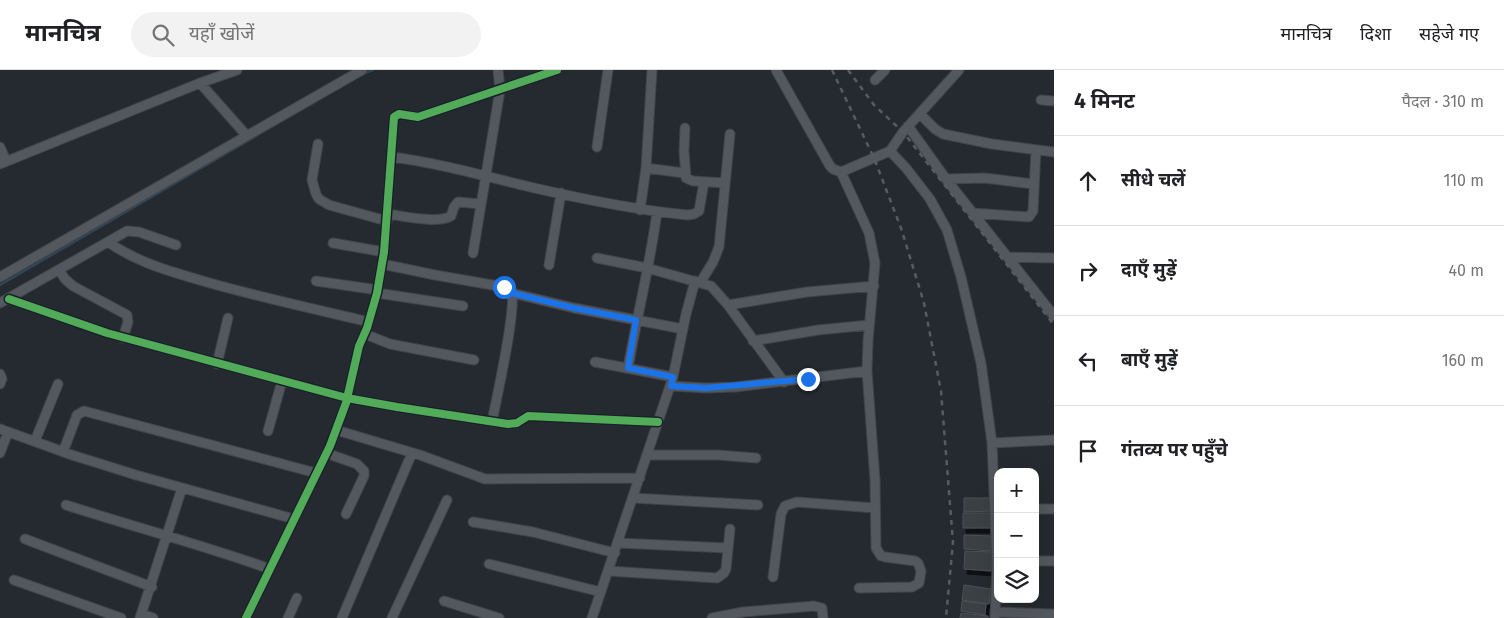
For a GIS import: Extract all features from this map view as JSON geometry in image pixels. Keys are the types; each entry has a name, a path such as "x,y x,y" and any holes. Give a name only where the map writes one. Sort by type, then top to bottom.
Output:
{"street":[{"path":"0,147 3,162 237,70"},
{"path":"0,277 362,70"},
{"path":"473,253 500,90 498,70"},
{"path":"246,618 326,453 347,398 355,361 377,292 382,264 396,115 418,117 557,70"},
{"path":"597,147 608,70"},
{"path":"640,210 646,168 652,70"},
{"path":"776,70 830,166 841,172 890,152 908,126 958,70"},
{"path":"875,80 886,70"},
{"path":"200,83 246,136"},
{"path":"1041,100 1054,101"},
{"path":"920,114 943,134 992,144 1054,152"},
{"path":"908,126 946,180 1054,316"},
{"path":"685,128 684,173 688,180 725,183"},
{"path":"592,618 672,382 683,329 698,282 713,262 719,247 730,134"},
{"path":"318,144 312,180 316,194 319,199 336,207 387,218 436,220 451,216 458,202 481,204"},
{"path":"973,213 1029,217 1033,211 1036,150"},
{"path":"890,152 906,168 930,199 947,230 982,363 994,476"},
{"path":"392,157 434,163 561,194 640,210 688,215 698,213 704,182"},
{"path":"646,168 684,173"},
{"path":"841,172 870,238 875,262 867,372 875,480 874,536 878,552 884,557 915,561 920,567 919,583 912,587 859,588"},
{"path":"946,180 984,178 1033,184"},
{"path":"549,265 561,194"},
{"path":"628,368 646,268 653,240 656,212"},
{"path":"0,304 131,230 176,245"},
{"path":"108,242 129,256 171,273 369,322"},
{"path":"333,243 384,252"},
{"path":"1008,257 1054,258"},
{"path":"597,258 646,268 711,286 728,305 784,382"},
{"path":"382,264 504,287 511,290 512,293 574,308 683,329"},
{"path":"59,270 74,286 127,315 128,322 123,338"},
{"path":"316,281 463,306"},
{"path":"728,305 807,292 874,286"},
{"path":"492,422 508,335 512,293"},
{"path":"9,299 123,338 347,398 492,422 515,423 528,416 658,422"},
{"path":"217,364 228,318"},
{"path":"753,340 818,330 869,325"},
{"path":"365,334 399,346 474,360"},
{"path":"595,362 628,368 672,382 706,388 784,382 867,372"},
{"path":"0,374 2,379 0,384"},
{"path":"268,431 282,381"},
{"path":"35,441 58,384"},
{"path":"63,452 77,414 84,410 316,473"},
{"path":"0,453 4,430 63,452 294,519"},
{"path":"336,430 412,453 485,479 640,478"},
{"path":"992,443 1054,440"},
{"path":"326,453 357,464 364,472 364,476 346,514"},
{"path":"342,618 412,453"},
{"path":"647,455 718,455 756,458"},
{"path":"153,618 141,616 152,587 182,488"},
{"path":"633,498 758,505"},
{"path":"392,618 447,500"},
{"path":"773,577 782,514 785,506 797,502 875,508"},
{"path":"66,505 124,524 167,535 270,569"},
{"path":"1039,509 1054,509"},
{"path":"996,513 997,558"},
{"path":"473,522 526,531 615,553"},
{"path":"609,571 717,578 726,569 730,529"},
{"path":"25,539 152,587"},
{"path":"618,543 728,548"},
{"path":"1039,561 1054,561"},
{"path":"489,564 601,592"},
{"path":"14,580 121,618"},
{"path":"288,618 297,598"},
{"path":"444,600 499,618"},
{"path":"712,618 754,615 818,606 823,610 823,618"},
{"path":"995,615 1054,614"}],"building":[{"path":"964,498 990,498 991,511 964,512"},
{"path":"963,513 991,513 991,528 963,528"},
{"path":"964,535 991,536 991,551 964,549"},
{"path":"965,551 992,552 991,571 964,569"},
{"path":"964,585 991,589 989,604 962,600"},
{"path":"962,601 986,604 985,615 961,611"},
{"path":"961,613 988,616 988,618 960,618"}],"waterway":[{"path":"362,74 373,70"},
{"path":"0,285 316,101"}],"railway":[{"path":"832,70 874,158 901,228 924,303 941,391 953,542 946,618"},
{"path":"848,70 874,105 903,132 1054,325"}],"cycle path":[{"path":"246,618 330,446 346,403 359,346 367,328 377,293 384,252 394,117 399,114 418,117 557,70"},
{"path":"9,299 107,333 347,398 508,424 517,423 528,416 658,422"}],"route":[{"path":"504,287 511,290 512,293 636,320 628,368 673,377 671,386 735,387 808,379"}]}
